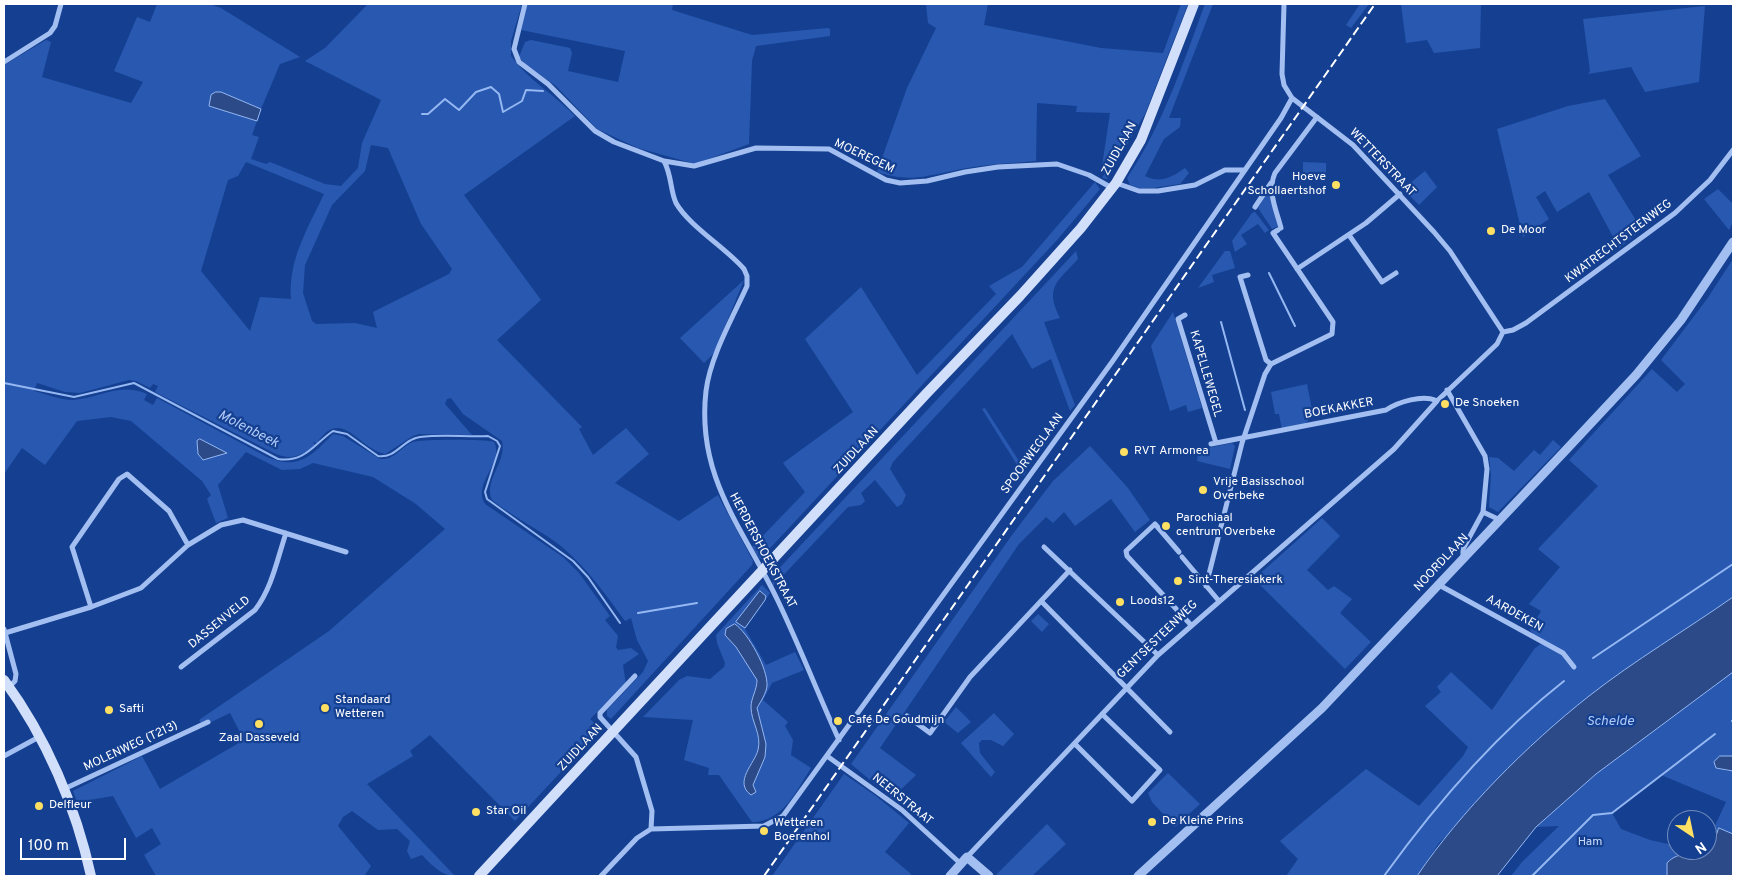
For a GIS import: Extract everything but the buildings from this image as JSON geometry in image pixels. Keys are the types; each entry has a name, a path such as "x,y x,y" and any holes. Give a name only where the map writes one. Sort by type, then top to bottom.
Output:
{"main road":[{"name":"ZUIDLAAN","path":"479,876 1020,296 1081,228 1114,186 1141,140 1194,4"},
{"path":"6,683 39,737 64,789 75,817 91,876"}],"street":[{"path":"4,62 50,33 56,26 61,4"},
{"path":"525,4 514,49 520,62 548,84 587,124 600,134 614,142 664,162"},
{"name":"WETTERSTRAAT","path":"1284,4 1282,74 1284,85 1292,98 1353,145 1400,194 1450,251 1503,332"},
{"name":"SPOORWEGLAAN","path":"651,829 764,826 783,816 1112,362 1292,98"},
{"path":"1255,207 1275,173 1317,117"},
{"name":"MOEREGEM","path":"664,162 694,166 756,148 830,150 877,176 900,183 998,167 1057,164 1114,186 1139,191 1158,191 1196,185 1225,170 1244,170"},
{"name":"KWATRECHTSTEENWEG","path":"1503,332 1513,330 1526,323 1675,212 1710,180 1733,150"},
{"name":"HERDERSHOEKSTRAAT","path":"664,162 670,174 673,194 682,211 739,263 747,276 746,286 710,372 706,391 708,451 720,494 763,571 796,639 839,740"},
{"path":"1206,586 1243,439 1265,374 1271,364 1332,334 1333,322 1273,233 1280,229 1271,191 1271,182"},
{"path":"1297,269 1366,223 1400,194"},
{"path":"1349,235 1382,282 1396,273"},
{"name":"NOORDLAAN","path":"1138,876 1322,708 1500,520 1636,374 1681,320 1733,242"},
{"path":"1248,275 1240,277 1266,360 1271,364"},
{"name":"KAPELLEWEGEL","path":"1186,315 1178,319 1213,443 1243,439"},
{"name":"GENTSESTEENWEG","path":"950,876 1158,655 1394,449 1447,390 1490,351 1503,332"},
{"path":"1447,390 1485,456 1487,475 1483,512 1463,548 1463,559"},
{"name":"BOEKAKKER","path":"1243,439 1386,410 1395,404 1430,397 1437,401"},
{"path":"90,607 72,547 124,474 133,476 169,511 188,545"},
{"path":"1483,512 1500,520"},
{"path":"6,683 15,681 16,674 5,631 90,607 142,588 188,545 221,525 243,520 346,552"},
{"path":"1191,625 1127,556 1128,548 1155,524 1219,600"},
{"name":"DASSENVELD","path":"181,667 256,610 271,582 286,534"},
{"path":"1044,547 1158,655"},
{"path":"907,716 930,733 970,677 1070,570"},
{"name":"AARDEKEN","path":"1439,584 1564,653 1574,667"},
{"path":"1042,602 1170,732"},
{"path":"601,876 637,838 651,829 652,811 636,757 600,717 600,713 635,676"},
{"path":"1075,744 1132,801 1160,770 1102,714"},
{"name":"MOLENWEG (T213)","path":"64,789 208,722"},
{"path":"4,756 39,737"},
{"name":"NEERSTRAAT","path":"827,756 895,805 964,861"},
{"path":"964,861 988,876"}],"green space":[{"path":"157,4 209,4 221,8 300,57 280,64 261,109 221,92 209,106 257,121 252,135 259,137 251,159 266,164 270,162 325,184 341,186 358,168 362,143 381,100 305,61 325,48 368,4 522,4 511,41 511,56 525,73 575,116 464,195 541,300 497,340 582,427 579,429 593,455 626,428 649,454 615,483 679,521 718,495 753,561 752,565 611,719 607,716 607,710 643,672 648,661 637,640 631,618 625,621 588,573 562,547 492,500 490,486 503,449 502,441 463,414 451,398 447,399 445,404 472,435 419,434 385,454 375,451 350,433 334,428 326,433 317,443 313,442 315,445 305,452 296,456 286,457 274,453 155,392 158,386 153,384 150,388 136,381 129,380 80,393 65,392 37,383 34,391 68,400 83,399 118,390 137,391 147,394 144,400 153,405 157,398 267,457 278,461 288,462 304,459 333,434 343,436 380,459 390,457 409,444 419,441 468,440 494,442 496,450 493,465 482,488 485,504 563,557 579,573 610,616 605,620 618,636 616,647 618,650 631,648 639,654 623,665 626,684 590,719 601,729 515,821 430,735 410,751 413,756 367,784 455,876 445,874 422,855 411,859 407,851 410,841 397,829 378,830 352,811 343,817 338,826 371,866 366,876 156,876 144,855 161,844 152,828 136,838 113,796 77,802 73,791 142,756 160,789 244,740 230,713 203,726 199,720 329,631 445,529 416,504 373,477 313,463 300,469 282,470 246,452 218,485 228,518 216,523 207,499 211,495 202,481 131,421 111,417 77,421 45,465 22,448 4,474 4,65 46,40 51,42 42,77 131,103 143,82 114,71 137,17 150,22","holes":["371,145 388,148 421,224 452,269 449,274 373,312 377,328 355,323 316,324 312,321 303,293 305,265 332,205 365,171","246,162 324,194 300,245 293,271 291,299 260,297 250,331 201,271 228,180 238,176"]},
{"path":"527,4 673,4 672,10 752,35 828,28 830,29 830,36 756,46 752,61 749,144 695,164 638,148 597,129 556,86 526,65 519,57 525,42 531,40 570,48 572,53 568,71 618,82 625,51 521,30"},
{"path":"926,4 988,4 984,25 1101,48 1163,53 1181,4 1188,4 1145,114 1107,179 1102,178 1108,168 1102,166 1110,113 1076,112 1077,106 1037,103 1036,161 976,167 922,177 890,176 877,172 907,88 936,28 928,23"},
{"path":"1205,4 1213,4 1169,118 1181,118 1180,127 1164,139 1145,176 1156,179 1171,177 1185,168 1189,173 1180,184 1153,188 1138,188 1130,185 1127,178 1140,158 1162,115"},
{"path":"1360,4 1369,4 1351,28 1346,25"},
{"path":"1401,4 1481,4 1480,48 1434,53 1427,40 1406,43"},
{"path":"1705,6 1699,82 1645,92 1631,67 1588,74 1590,71 1583,19"},
{"path":"1605,99 1641,156 1608,175 1642,230 1619,248 1589,192 1557,212 1545,191 1536,197 1549,219 1523,237 1497,129 1568,106"},
{"path":"1303,162 1326,163 1326,179 1303,179"},
{"path":"1425,171 1437,187 1419,205 1403,189"},
{"path":"1095,182 1100,189 1058,239 760,559 752,547 805,492 783,463 853,412 805,339 861,287 917,375 996,294 989,286 1022,267"},
{"path":"1269,188 1279,226 1272,229 1258,208"},
{"path":"1718,189 1733,204 1733,222 1729,230 1704,199"},
{"path":"1255,212 1269,230 1265,233 1258,224 1241,235 1247,244 1235,252 1232,241 1252,213"},
{"path":"1076,251 1078,259 1059,279 1053,292 1055,307 1060,318 1044,322 1075,405 1070,411 1051,359 1032,369 1012,334 893,462 890,469 906,495 902,504 897,507 875,480 861,493 865,501 861,505 848,507 773,586 772,576"},
{"path":"1225,251 1230,251 1235,268 1212,275 1214,282 1198,288"},
{"path":"1733,259 1733,597 1590,696 1439,843 1417,876 1286,876 1298,859 1280,841 1366,769 1419,806 1463,756 1468,747 1425,706 1441,692 1437,687 1451,672 1492,710 1535,648 1541,644 1530,630 1541,611 1529,604 1560,567 1538,549 1598,486 1569,460 1652,369 1677,392 1685,384 1661,360 1707,299"},
{"path":"744,280 714,353 704,363 680,338"},
{"path":"1173,312 1202,408 1188,412 1186,405 1170,411 1151,346"},
{"path":"1307,384 1313,415 1305,424 1282,430 1279,414 1275,414 1271,392"},
{"path":"985,408 1026,472 1024,476 982,409"},
{"path":"1553,440 1561,447 1498,512 1489,507 1491,475 1489,457 1498,458 1514,471 1534,450 1540,455"},
{"path":"1232,443 1235,446 1230,469 1197,461 1198,450"},
{"path":"1090,446 1128,488 1150,520 1135,532 1111,499 1075,526 1064,512 1053,523 1046,517 1019,544 880,748 916,775 892,798 851,764 1012,535 1053,481"},
{"path":"1322,518 1340,536 1307,570 1328,590 1334,586 1352,599 1340,613 1371,642 1345,669 1254,579"},
{"path":"762,585 770,593 745,629 766,665 795,652 804,670 772,683 763,700 788,722 785,726 793,740 791,755 811,768 788,804 772,817 763,821 752,822 719,775 708,775 709,768 684,760 693,720 643,717 679,680 687,676 710,679 724,667 725,663 716,635"},
{"path":"1038,614 1049,624 1042,632 1031,621"},
{"name":"Ham","path":"1733,672 1733,756 1720,756 1726,771 1733,771 1733,834 1720,828 1717,835 1717,821 1726,802 1661,775 1612,813 1621,829 1650,840 1667,844 1667,860 1675,860 1667,876 1511,876 1522,862 1559,826 1536,827 1596,774"},
{"path":"956,707 971,722 958,733 944,722"},
{"path":"994,713 1014,734 1003,746 991,740 982,740 979,743 980,753 995,772 991,777 961,743"},
{"path":"1168,773 1200,804 1175,827 1152,802 1148,793"},
{"path":"844,774 876,796 909,823 885,852 911,874 909,876 772,876"},
{"path":"1047,824 1066,844 1032,876 996,875"}],"water":[{"path":"221,92 261,109 257,121 209,106 211,95"},
{"path":"200,439 227,453 203,460 198,454 197,441"},
{"path":"760,591 766,596 765,600 745,628 736,622"},
{"name":"Schelde","path":"1733,597 1733,672 1596,774 1536,827 1497,876 1417,876 1474,803 1542,736 1606,683"},
{"path":"735,624 757,652 767,686 766,692 757,708 766,744 765,757 753,785 756,792 751,795 746,790 744,784 759,744 751,707 757,680 736,647 725,635 726,629"},
{"path":"1720,756 1733,756 1733,771 1716,768 1714,762"},
{"path":"1719,828 1733,834 1733,876 1667,876 1667,863 1671,860 1717,860 1717,834"}],"waterway":[{"path":"422,114 428,114 445,99 459,110 476,92 491,87 499,94 503,112 522,101 526,90 543,91"},
{"path":"1269,273 1295,326"},
{"path":"1221,322 1245,410"},
{"name":"Molenbeek","path":"4,383 74,397 134,383 278,459 295,458 302,455 333,431 347,434 378,456 390,455 409,441 420,437 488,436 497,441 500,446 485,492 487,499 573,561 588,577 620,623"},
{"path":"1593,658 1733,564"},
{"name":"Molenbeek","path":"638,613 697,603"},
{"path":"1384,876 1424,823 1467,772 1538,702 1564,681"},
{"path":"1532,876 1593,815 1612,813 1715,734"}],"railway":[{"path":"764,876 1375,4"}],"place":[{"name":"Hoeve Schollaertshof","path":"1336,185"},
{"name":"De Moor","path":"1491,231"},
{"name":"De Snoeken","path":"1445,404"},
{"name":"RVT Armonea","path":"1124,452"},
{"name":"Vrije Basisschool Overbeke","path":"1203,490"},
{"name":"Parochiaal centrum Overbeke","path":"1166,526"},
{"name":"Sint-Theresiakerk","path":"1178,581"},
{"name":"Loods12","path":"1120,602"},
{"name":"Standaard Wetteren","path":"325,708"},
{"name":"Safti","path":"109,710"},
{"name":"Café De Goudmijn","path":"838,721"},
{"name":"Zaal Dasseveld","path":"259,724"},
{"name":"Delfleur","path":"39,806"},
{"name":"Star Oil","path":"476,812"},
{"name":"De Kleine Prins","path":"1152,822"},
{"name":"Wetteren Boerenhol","path":"764,831"}]}
